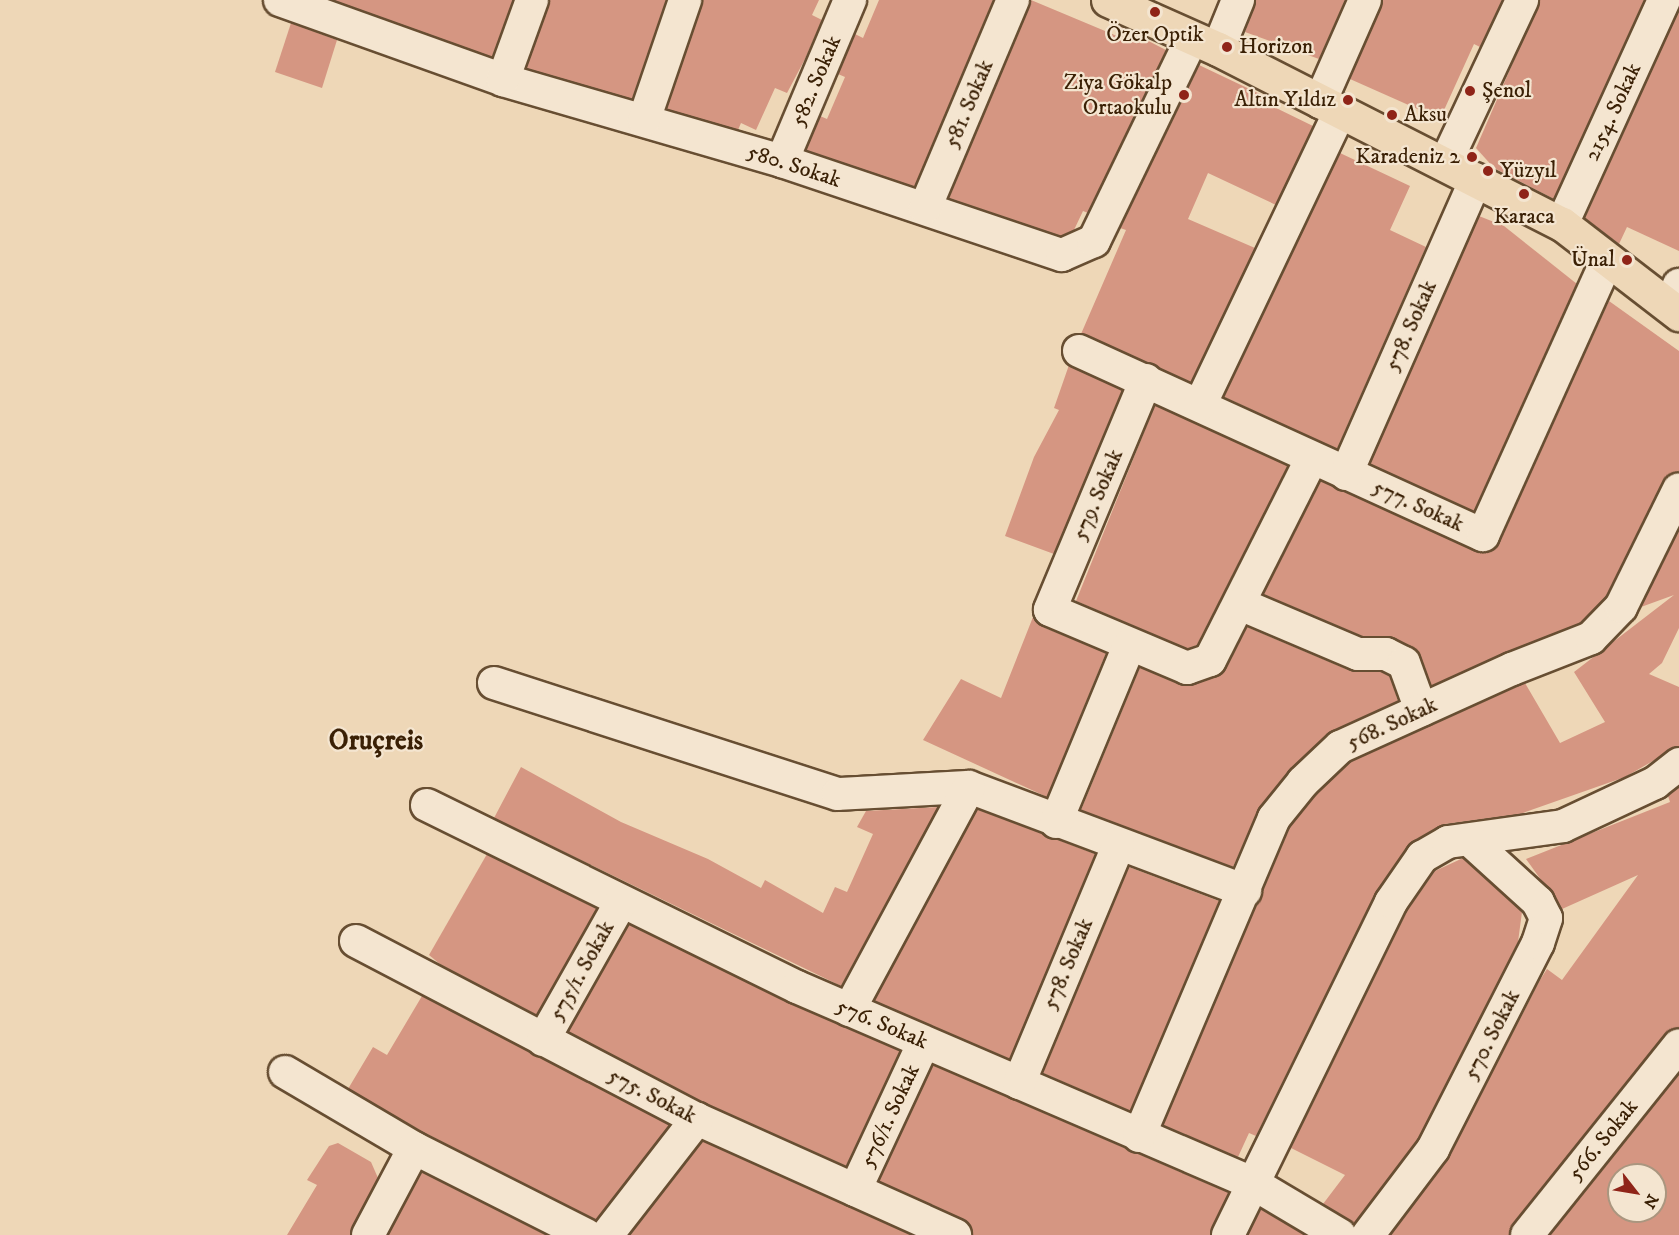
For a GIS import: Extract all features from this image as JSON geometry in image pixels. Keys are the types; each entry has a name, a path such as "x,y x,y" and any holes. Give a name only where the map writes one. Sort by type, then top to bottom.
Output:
{"main road":[{"path":"1114,1 1205,44 1562,224 1607,261 1676,302"}],"street":[{"name":"580. Sokak","path":"280,0 348,11 503,80 782,161 1062,255 1094,241 1205,44 1238,0"},
{"path":"503,80 532,0"},
{"path":"644,120 685,0"},
{"name":"582. Sokak","path":"782,161 850,0"},
{"name":"581. Sokak","path":"925,208 1013,0"},
{"path":"1200,405 1330,107 1365,0"},
{"path":"1445,164 1522,0"},
{"name":"2154. Sokak","path":"1562,224 1664,0"},
{"name":"578. Sokak","path":"1346,474 1476,179"},
{"name":"577. Sokak","path":"1079,351 1200,405 1311,460 1483,535 1607,261"},
{"name":"579. Sokak","path":"1129,646 1050,610 1146,380"},
{"path":"1056,822 1129,646 1187,668 1210,660 1311,460"},
{"name":"568. Sokak","path":"1139,1136 1245,891 1274,818 1303,782 1340,747 1591,638 1621,607 1679,489"},
{"path":"1240,603 1358,654 1386,654 1404,663 1421,710"},
{"path":"494,683 838,794 969,787 1118,846 1245,891"},
{"path":"1228,1235 1391,902 1422,857 1448,842 1472,842 1563,826 1655,783 1679,764"},
{"path":"849,1010 969,787"},
{"name":"576. Sokak","path":"427,805 621,902 849,1010 1254,1184 1340,1235"},
{"name":"570. Sokak","path":"1368,1235 1434,1149 1538,943 1546,918 1538,902 1472,842"},
{"name":"578. Sokak","path":"1019,1083 1118,846"},
{"name":"575/1. Sokak","path":"543,1040 621,902"},
{"name":"575. Sokak","path":"356,941 696,1119 955,1235"},
{"name":"576/1. Sokak","path":"855,1190 924,1042"},
{"name":"566. Sokak","path":"1527,1235 1679,1046"},
{"path":"285,1072 414,1148 586,1235"},
{"path":"607,1235 696,1119"},
{"path":"368,1235 414,1148"}],"building":[{"path":"333,0 513,0 492,57"},
{"path":"550,0 666,0 632,99 526,68"},
{"path":"703,0 819,0 812,15 822,20 805,59 787,93 775,88 756,130 741,123 738,130 667,109"},
{"path":"879,0 993,0 915,187 806,150 820,116 827,119 845,77 838,74 855,34 863,38"},
{"path":"1031,0 1117,36 1121,27 1166,50 1088,213 1083,211 1074,230 1061,236 949,198"},
{"path":"1256,0 1345,0 1319,59 1245,32"},
{"path":"1383,0 1502,0 1480,47 1474,44 1440,119 1350,79"},
{"path":"1540,0 1644,0 1554,199 1494,168 1476,148"},
{"path":"1679,10 1679,251 1627,227 1619,244 1585,218"},
{"path":"291,23 337,40 322,88 275,72"},
{"path":"1199,65 1262,95 1260,100 1313,126 1276,205 1208,173 1188,219 1255,248 1191,382 1081,334 1126,230 1120,228"},
{"path":"1340,153 1410,186 1390,230 1426,247 1337,449 1224,397"},
{"path":"1479,216 1504,226 1577,284 1474,511 1370,464"},
{"path":"1609,301 1679,351 1679,471 1663,481 1606,597 1581,623 1431,686 1421,657 1412,647 1387,636 1362,636 1263,594 1321,481 1476,551 1494,549"},
{"path":"1069,365 1122,390 1054,554 1005,536 1034,457 1059,410 1054,408"},
{"path":"1155,405 1288,466 1197,645 1188,649 1076,601"},
{"path":"1679,530 1679,628 1662,663 1649,674 1679,687 1679,746 1625,777 1520,814 1445,824 1413,841 1375,894 1256,1136 1249,1133 1238,1157 1163,1125 1290,827 1316,794 1350,762 1525,683 1560,743 1605,722 1574,672 1674,595 1641,607"},
{"path":"1033,617 1043,627 1106,653 1047,797 923,740 961,679 1001,698"},
{"path":"1247,627 1351,671 1382,672 1390,676 1398,701 1332,731 1291,769 1258,811 1233,867 1081,810 1140,667 1181,685 1216,677 1226,668"},
{"path":"521,767 621,822 708,859 761,888 765,880 823,913 835,887 847,892 873,834 857,827 866,811 938,807 841,986 494,818"},
{"path":"1679,787 1679,1027 1665,1034 1513,1224 1509,1235 1391,1235 1449,1157 1547,969 1562,980 1638,875 1562,909 1526,859 1670,802 1668,796"},
{"path":"977,809 1095,854 1010,1059 874,1001"},
{"path":"487,854 597,909 537,1015 441,965 429,955"},
{"path":"1463,858 1522,912 1518,942 1418,1139 1354,1224 1323,1204 1345,1175 1291,1148 1407,911 1435,871"},
{"path":"1129,867 1219,901 1130,1111 1043,1073"},
{"path":"629,924 789,1003 900,1051 846,1166 705,1103 568,1032"},
{"path":"422,996 670,1125 596,1220 423,1132 348,1089 373,1047 387,1055"},
{"path":"933,1065 1229,1193 1210,1235 973,1235 962,1219 879,1181"},
{"path":"1679,1074 1679,1235 1550,1235 1607,1164 1607,1223 1667,1223 1667,1163 1608,1163"},
{"path":"703,1141 911,1235 630,1235"},
{"path":"338,1143 371,1162 378,1178 350,1235 287,1235 317,1185 307,1180 329,1146"},
{"path":"422,1172 546,1235 388,1235"},
{"path":"1261,1209 1305,1235 1248,1235"}],"place":[{"name":"Özer Optik","path":"1155,12"},
{"name":"Horizon","path":"1227,47"},
{"name":"Şenol","path":"1470,91"},
{"name":"Ziya Gökalp Ortaokulu","path":"1184,95"},
{"name":"Altın Yıldız","path":"1348,100"},
{"name":"Aksu","path":"1392,115"},
{"name":"Karadeniz 2","path":"1472,157"},
{"name":"Yüzyıl","path":"1488,171"},
{"name":"Karaca","path":"1524,194"},
{"name":"Ünal","path":"1627,260"}],"district":[{"name":"Oruçreis","path":"376,741"}]}
